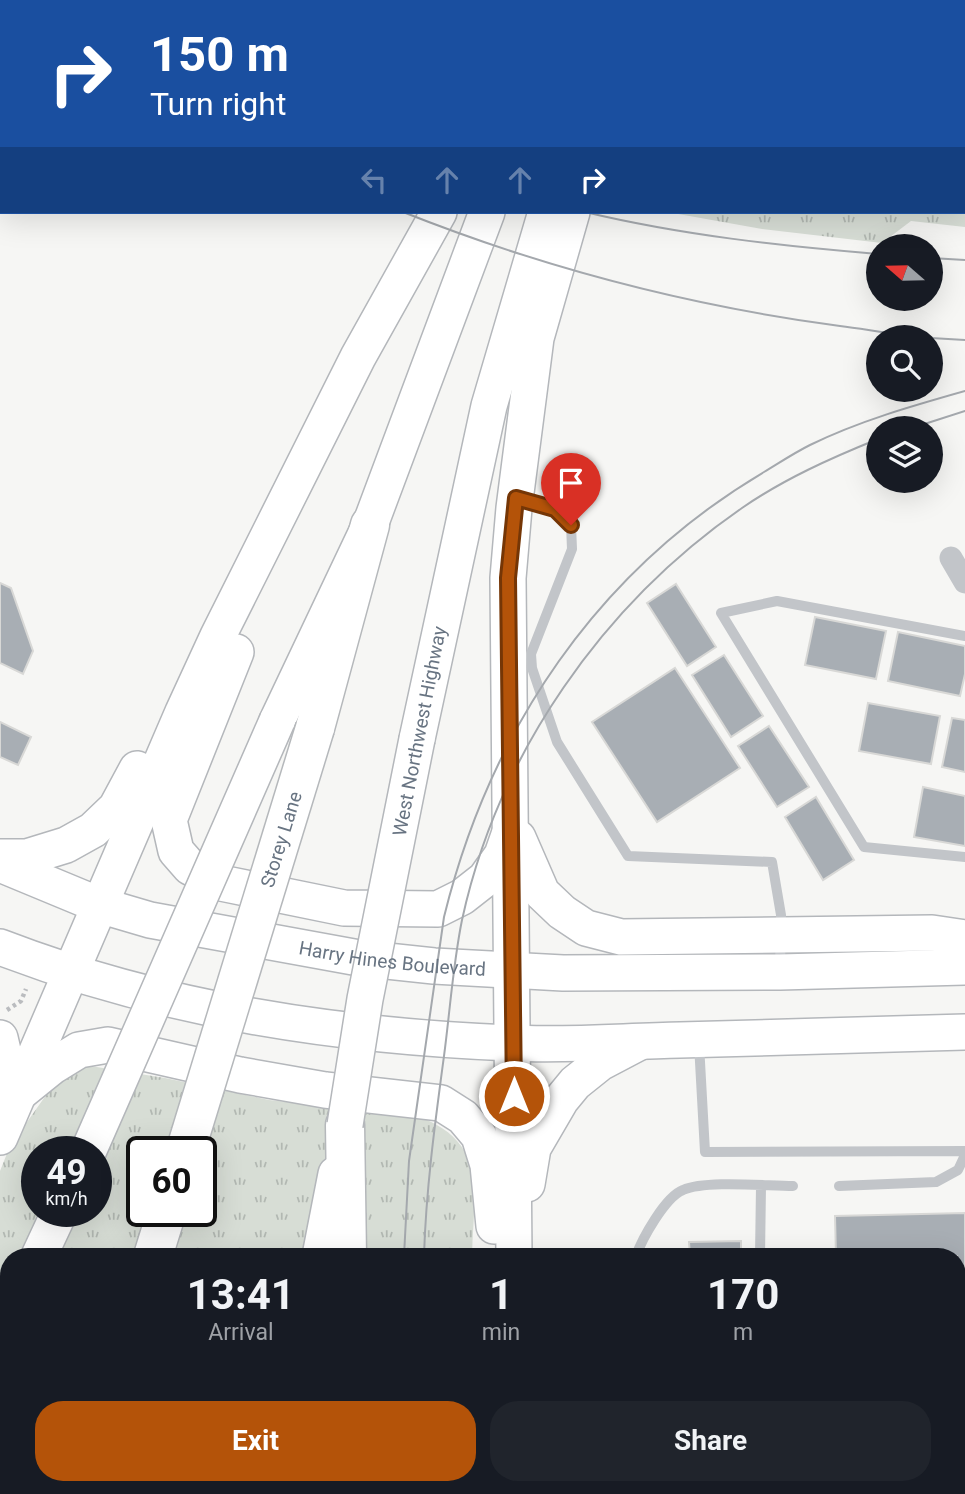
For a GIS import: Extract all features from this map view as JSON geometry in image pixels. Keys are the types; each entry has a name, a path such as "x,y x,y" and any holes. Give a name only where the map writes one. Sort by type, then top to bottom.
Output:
{"highway":[{"name":"Storey Lane","path":"190,1136 315,728 370,525"},
{"path":"345,1125 347,1248"},
{"path":"155,1248 162,1227"}],"main road":[{"path":"2,1131 183,712 358,357 438,214"},
{"path":"95,1136 277,721 370,525 486,214"},
{"name":"West Northwest Highway","path":"322,1248 365,999 489,406 545,214"},
{"path":"515,1248 508,578 536,338 571,214"},
{"path":"301,471 276,559 221,687 169,820 176,851 190,867 221,883 344,908 438,909 462,897 485,879 502,855 511,822"},
{"path":"0,857 27,857 66,845 93,830 116,808 133,779 253,520 301,471"},
{"path":"511,822 542,893 562,912 586,928 621,937 932,933 965,938"},
{"name":"Harry Hines Boulevard","path":"0,864 99,905 150,920 359,958 434,967 564,973 780,972 965,967"},
{"path":"0,947 70,973 212,1010 398,1037 514,1043 965,1032"},
{"path":"2,1131 4,1024"},
{"path":"516,1248 533,1147 549,1118 575,1083 600,1063 642,1041"},
{"path":"19,1093 52,1066 79,1050 108,1045 240,1076 325,1090 441,1103 463,1117 479,1136 488,1165 495,1248"},
{"path":"43,1248 53,1227"}],"street":[{"path":"951,558 965,582"}],"lane":[{"path":"516,498 555,509 571,525 572,549 531,654 532,668 557,742 628,856 772,862 780,915 780,972"},
{"path":"965,636 777,601 721,612 864,847 965,857"},
{"path":"699,1039 705,1152 965,1153 958,1170 936,1182 839,1186"},
{"path":"639,1248 665,1205 682,1190 718,1185 793,1186"},
{"path":"760,1248 761,1186"}],"path":[{"path":"4,1024 21,1001 26,989"}],"green space":[{"path":"678,214 965,214 965,227 911,221 894,234 866,234 866,241 762,229"},
{"path":"78,1064 165,1078 269,1100 420,1117 442,1128 458,1142 467,1157 473,1174 472,1248 0,1248 0,1171 10,1146 61,1074"}],"building":[{"path":"0,583 11,588 33,651 23,674 0,663"},
{"path":"676,584 716,647 687,666 647,603"},
{"path":"815,617 886,631 876,679 805,665"},
{"path":"898,632 965,646 965,674 960,696 888,681"},
{"path":"724,655 763,716 731,737 692,675"},
{"path":"675,668 740,768 657,822 592,722"},
{"path":"868,703 940,716 931,764 859,751"},
{"path":"952,718 965,720 965,772 942,767"},
{"path":"0,722 31,737 18,765 0,757"},
{"path":"769,726 809,787 777,807 738,746"},
{"path":"923,787 965,796 965,846 914,837"},
{"path":"816,797 854,860 823,880 785,817"},
{"path":"965,1213 965,1248 836,1248 835,1216"},
{"path":"741,1241 741,1248 689,1248 689,1242"}],"tram line":[{"path":"408,214 510,251 673,296 784,318 866,329"},
{"path":"594,214 731,239 866,253"},
{"path":"943,259 965,260"},
{"path":"943,339 965,340"},
{"path":"404,1248 409,1161 444,917 464,848 490,782 521,720 559,662 601,607 650,557 704,512 764,472 829,436 906,408 965,391"},
{"path":"943,418 965,411"},
{"path":"424,1248 431,1156 462,920 479,859 501,799 530,742 563,688 602,637 645,590 692,546 742,508 791,478 866,444"}],"route":[{"path":"514,1096 508,578 516,498 555,509 571,525"}]}
